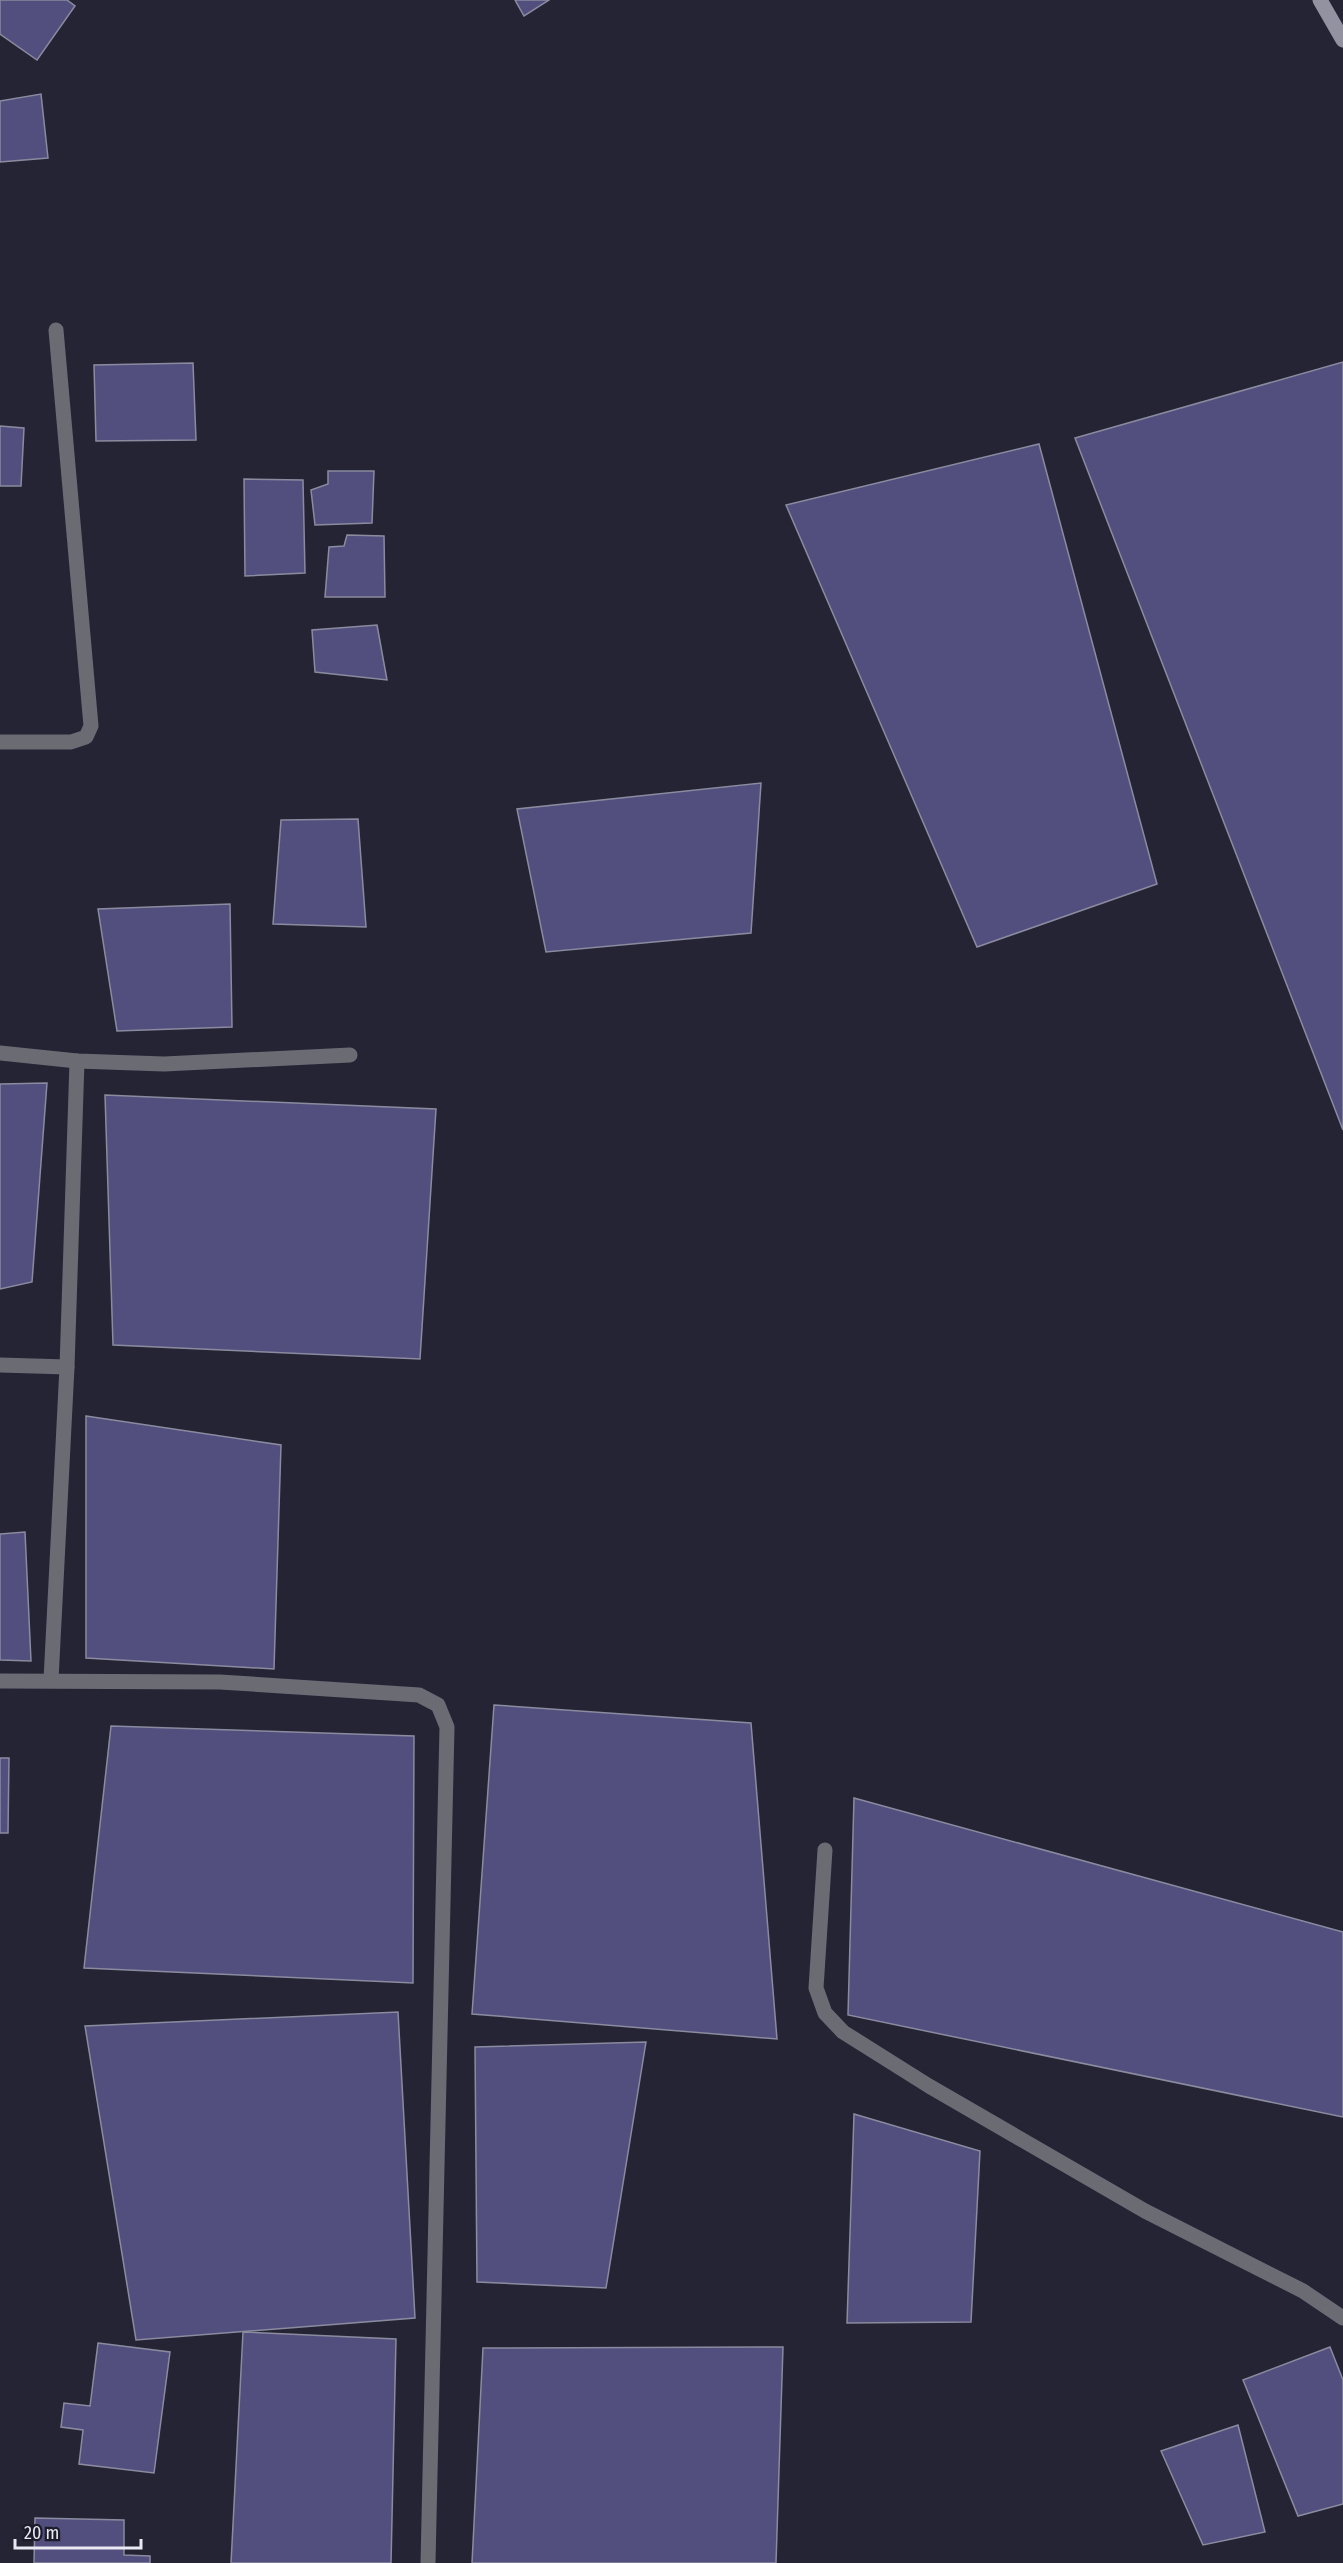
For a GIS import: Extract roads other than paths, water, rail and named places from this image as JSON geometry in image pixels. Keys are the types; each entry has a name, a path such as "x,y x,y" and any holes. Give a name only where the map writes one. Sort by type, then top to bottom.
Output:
{"street":[{"path":"1320,0 1343,40"},
{"path":"0,742 71,742 86,737 91,726 56,330"},
{"path":"0,1053 77,1061 164,1064 350,1055"},
{"path":"51,1680 67,1367 77,1061"},
{"path":"0,1365 67,1367"},
{"path":"0,1681 220,1682 419,1695 438,1706 447,1727 428,2563"},
{"path":"825,1850 816,1988 825,2013 843,2032 930,2086 1145,2211 1303,2291 1343,2318"}]}
